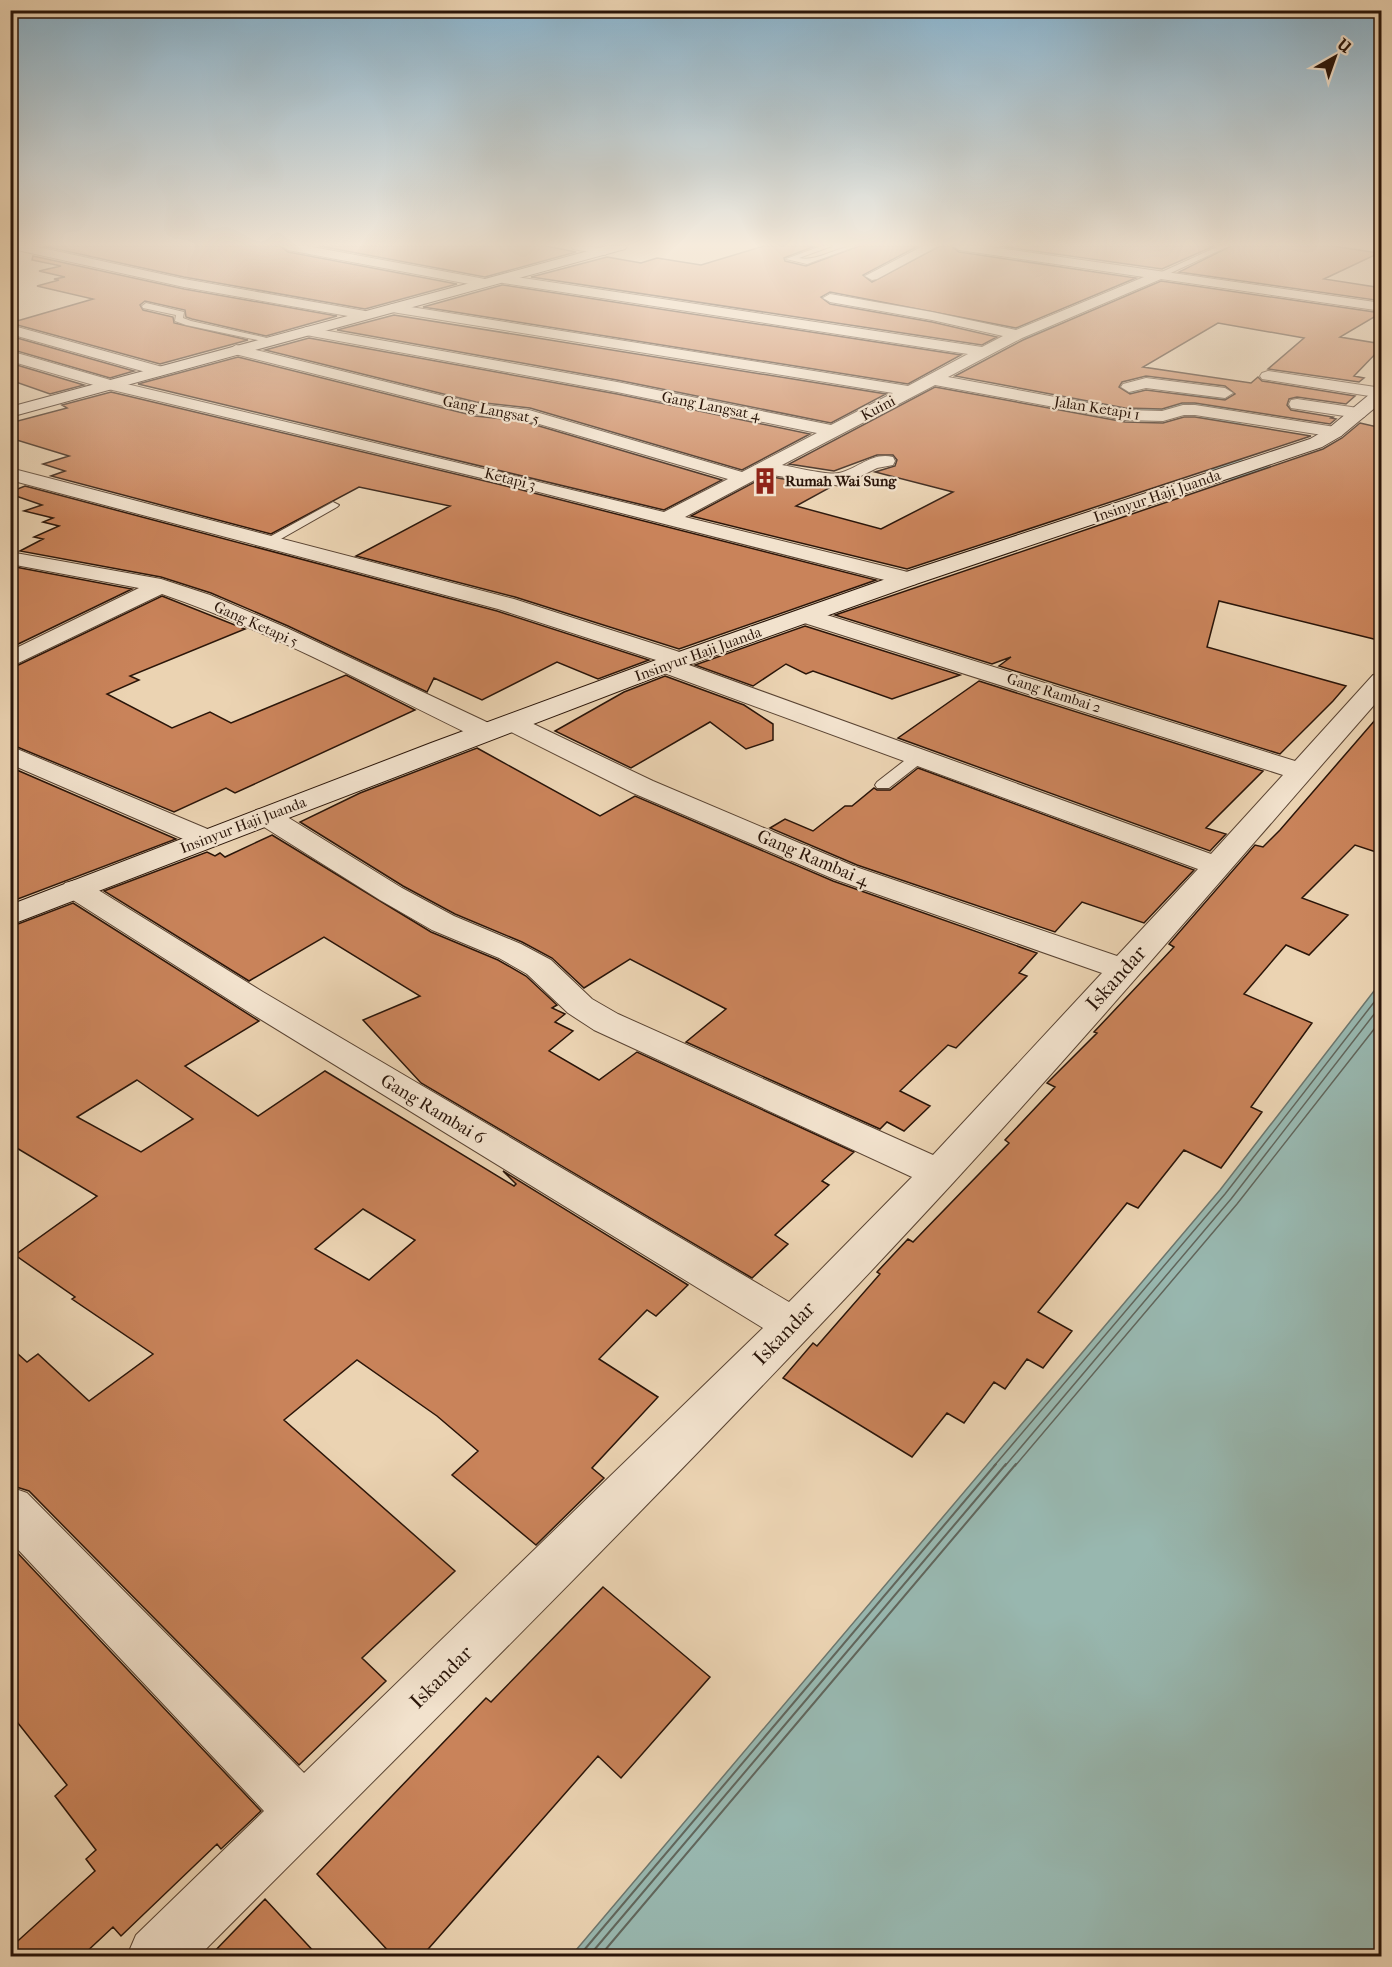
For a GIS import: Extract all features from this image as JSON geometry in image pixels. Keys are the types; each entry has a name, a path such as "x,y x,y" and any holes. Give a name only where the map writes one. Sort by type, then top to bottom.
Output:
{"street":[{"path":"41,338 160,371"},
{"path":"10,412 280,338"},
{"name":"Gang Langsat 4","path":"344,338 606,385 833,431"},
{"path":"578,338 909,391"},
{"path":"890,338 984,352"},
{"name":"Kuini","path":"666,519 1012,338"},
{"name":"Gang Langsat 5","path":"236,350 476,409 523,414 744,478"},
{"name":"Ketapi 3","path":"10,356 110,384 521,482 908,579"},
{"path":"1268,376 1382,393"},
{"name":"Jalan Ketapi 1","path":"930,380 1125,415 1163,416 1188,410 1213,411 1335,432"},
{"path":"1129,387 1146,383 1242,396"},
{"name":"Insinyur Haji Juanda","path":"10,916 266,816 673,663 908,579 1316,443 1335,432 1382,393"},
{"path":"1277,401 1358,413"},
{"path":"763,468 841,480 871,464 886,461"},
{"path":"10,474 527,610 1217,866"},
{"name":"Gang Ketapi 5","path":"10,558 161,586 202,600 499,728"},
{"path":"10,660 161,586"},
{"name":"Gang Rambai 2","path":"806,616 1301,772"},
{"name":"Iskandar","path":"157,1956 793,1325 939,1173 1382,680"},
{"name":"Gang Rambai 4","path":"499,728 845,873 1123,969"},
{"path":"10,754 207,839"},
{"path":"266,816 432,917 510,951 539,967 580,1006 606,1022 939,1173"},
{"name":"Gang Rambai 6","path":"76,889 271,1011 793,1325"},
{"path":"10,1508 303,1812"}],"lane":[{"path":"261,338 272,340"},
{"path":"268,541 333,506"},
{"path":"883,785 919,757"}],"water":[{"path":"1381,982 1381,1956 571,1956 1220,1190"}],"building":[{"path":"10,338 16,338 134,371 110,378 10,349"},
{"path":"64,338 238,338 248,340 160,364"},
{"path":"309,338 617,394 810,434 742,470 530,408 476,402 265,350"},
{"path":"381,338 536,338 886,394 831,423 617,380"},
{"path":"617,338 848,338 961,355 908,384"},
{"path":"934,338 996,338 982,345"},
{"path":"1028,338 1193,338 1143,367 1251,383 1258,377 1262,381 1355,396 1346,404 1297,397 1289,399 1287,405 1291,410 1336,419 1330,424 1195,403 1182,403 1162,409 1125,408 955,376","holes":["1146,376 1225,386 1235,394 1225,400 1146,390 1130,394 1119,387 1122,382"]},
{"path":"1304,338 1345,338 1382,344 1382,347 1354,376 1364,378 1359,382 1268,369"},
{"path":"238,357 475,416 522,421 722,480 664,510 138,384"},
{"path":"10,363 84,385 50,394 10,380"},
{"path":"935,387 1125,422 1163,423 1184,417 1195,417 1311,436 907,569 691,516 766,476 831,487 796,506 881,529 953,492 875,472 895,466 897,460 893,455 877,455 834,471 789,464"},
{"path":"111,392 518,489 876,580 679,649 515,597 356,556 450,506 359,487 271,534 51,476 65,471 43,464 69,456 10,438 10,423 67,408 62,405"},
{"path":"1360,423 1382,428 1382,641 1219,601 1207,647 1346,686 1280,754 999,666 1011,657 992,664 835,615 1323,449 1342,438"},
{"path":"25,486 497,611 649,660 598,679 557,662 482,700 434,678 427,692 288,626 211,593 161,577 20,551 43,539 34,537 59,526 43,522 53,518 24,511 42,505 10,494"},
{"path":"10,566 132,589 10,648"},
{"path":"162,596 245,629 130,676 139,680 107,694 172,728 210,712 231,723 346,675 415,710 235,793 226,788 174,812 10,744 10,669"},
{"path":"805,626 960,675 892,699 813,671 806,674 786,664 753,686 695,665"},
{"path":"665,676 744,705 773,724 773,740 746,749 710,722 631,768 555,731 624,692"},
{"path":"979,681 1263,771 1206,828 1226,834 1210,851 898,738"},
{"path":"1382,712 1382,854 1355,845 1302,898 1348,915 1309,955 1286,945 1244,994 1312,1023 1251,1107 1262,1112 1221,1168 1184,1150 1138,1208 1127,1203 1038,1312 1072,1331 1043,1368 1027,1359 1005,1389 994,1382 964,1423 947,1413 912,1457 783,1378 813,1343 817,1346 880,1274 877,1272 908,1239 913,1242 1009,1143 1005,1140 1055,1087 1047,1083 1097,1033 1094,1032 1174,947 1169,944 1255,845 1263,847 1280,830"},
{"path":"477,748 600,816 635,796 833,881 1037,953 1019,973 1027,976 956,1048 948,1045 900,1091 930,1106 904,1131 887,1122 880,1129 686,1042 726,1009 630,959 584,988 552,958 522,942 455,914 403,886 300,822 360,793"},
{"path":"10,767 176,839 10,902"},
{"path":"918,768 1194,870 1144,923 1082,902 1055,932 857,865 770,828 785,819 813,831 845,806 852,806 874,788 890,790"},
{"path":"272,835 431,932 498,960 526,976 557,1005 552,1008 565,1014 555,1022 573,1031 549,1051 599,1080 637,1052 854,1152 822,1181 829,1185 775,1235 788,1244 752,1278 421,1083 363,1020 420,996 324,937 249,981 104,891 207,852 215,856 220,853 225,857"},
{"path":"73,903 259,1021 185,1066 258,1116 325,1071 514,1186 516,1184 503,1171 688,1285 656,1316 647,1310 599,1359 658,1397 592,1468 604,1478 536,1545 452,1475 478,1451 437,1416 357,1360 284,1420 455,1571 362,1658 386,1681 299,1765 29,1491 10,1485 10,1347 27,1362 38,1354 89,1401 153,1354 72,1299 75,1297 15,1255 97,1196 10,1144 10,927","holes":["137,1080 193,1119 141,1152 77,1117","363,1209 415,1240 369,1280 315,1249"]},
{"path":"10,1545 261,1811 221,1849 217,1844 121,1936 113,1927 82,1956 10,1956 10,1948 95,1871 86,1859 96,1850 55,1796 67,1785 10,1713"},
{"path":"603,1587 710,1677 621,1778 598,1756 422,1956 393,1956 317,1874 486,1698 491,1702"},
{"path":"265,1899 318,1956 210,1956"}],"waterway":[{"path":"1047,357 1084,347 1065,338"},
{"path":"1089,394 1170,405 1181,404 1193,396 1215,399 1225,423 1178,431 1162,441 1208,462 1336,496"}],"place":[{"name":"Rumah Wai Sung","path":"765,481"}]}
